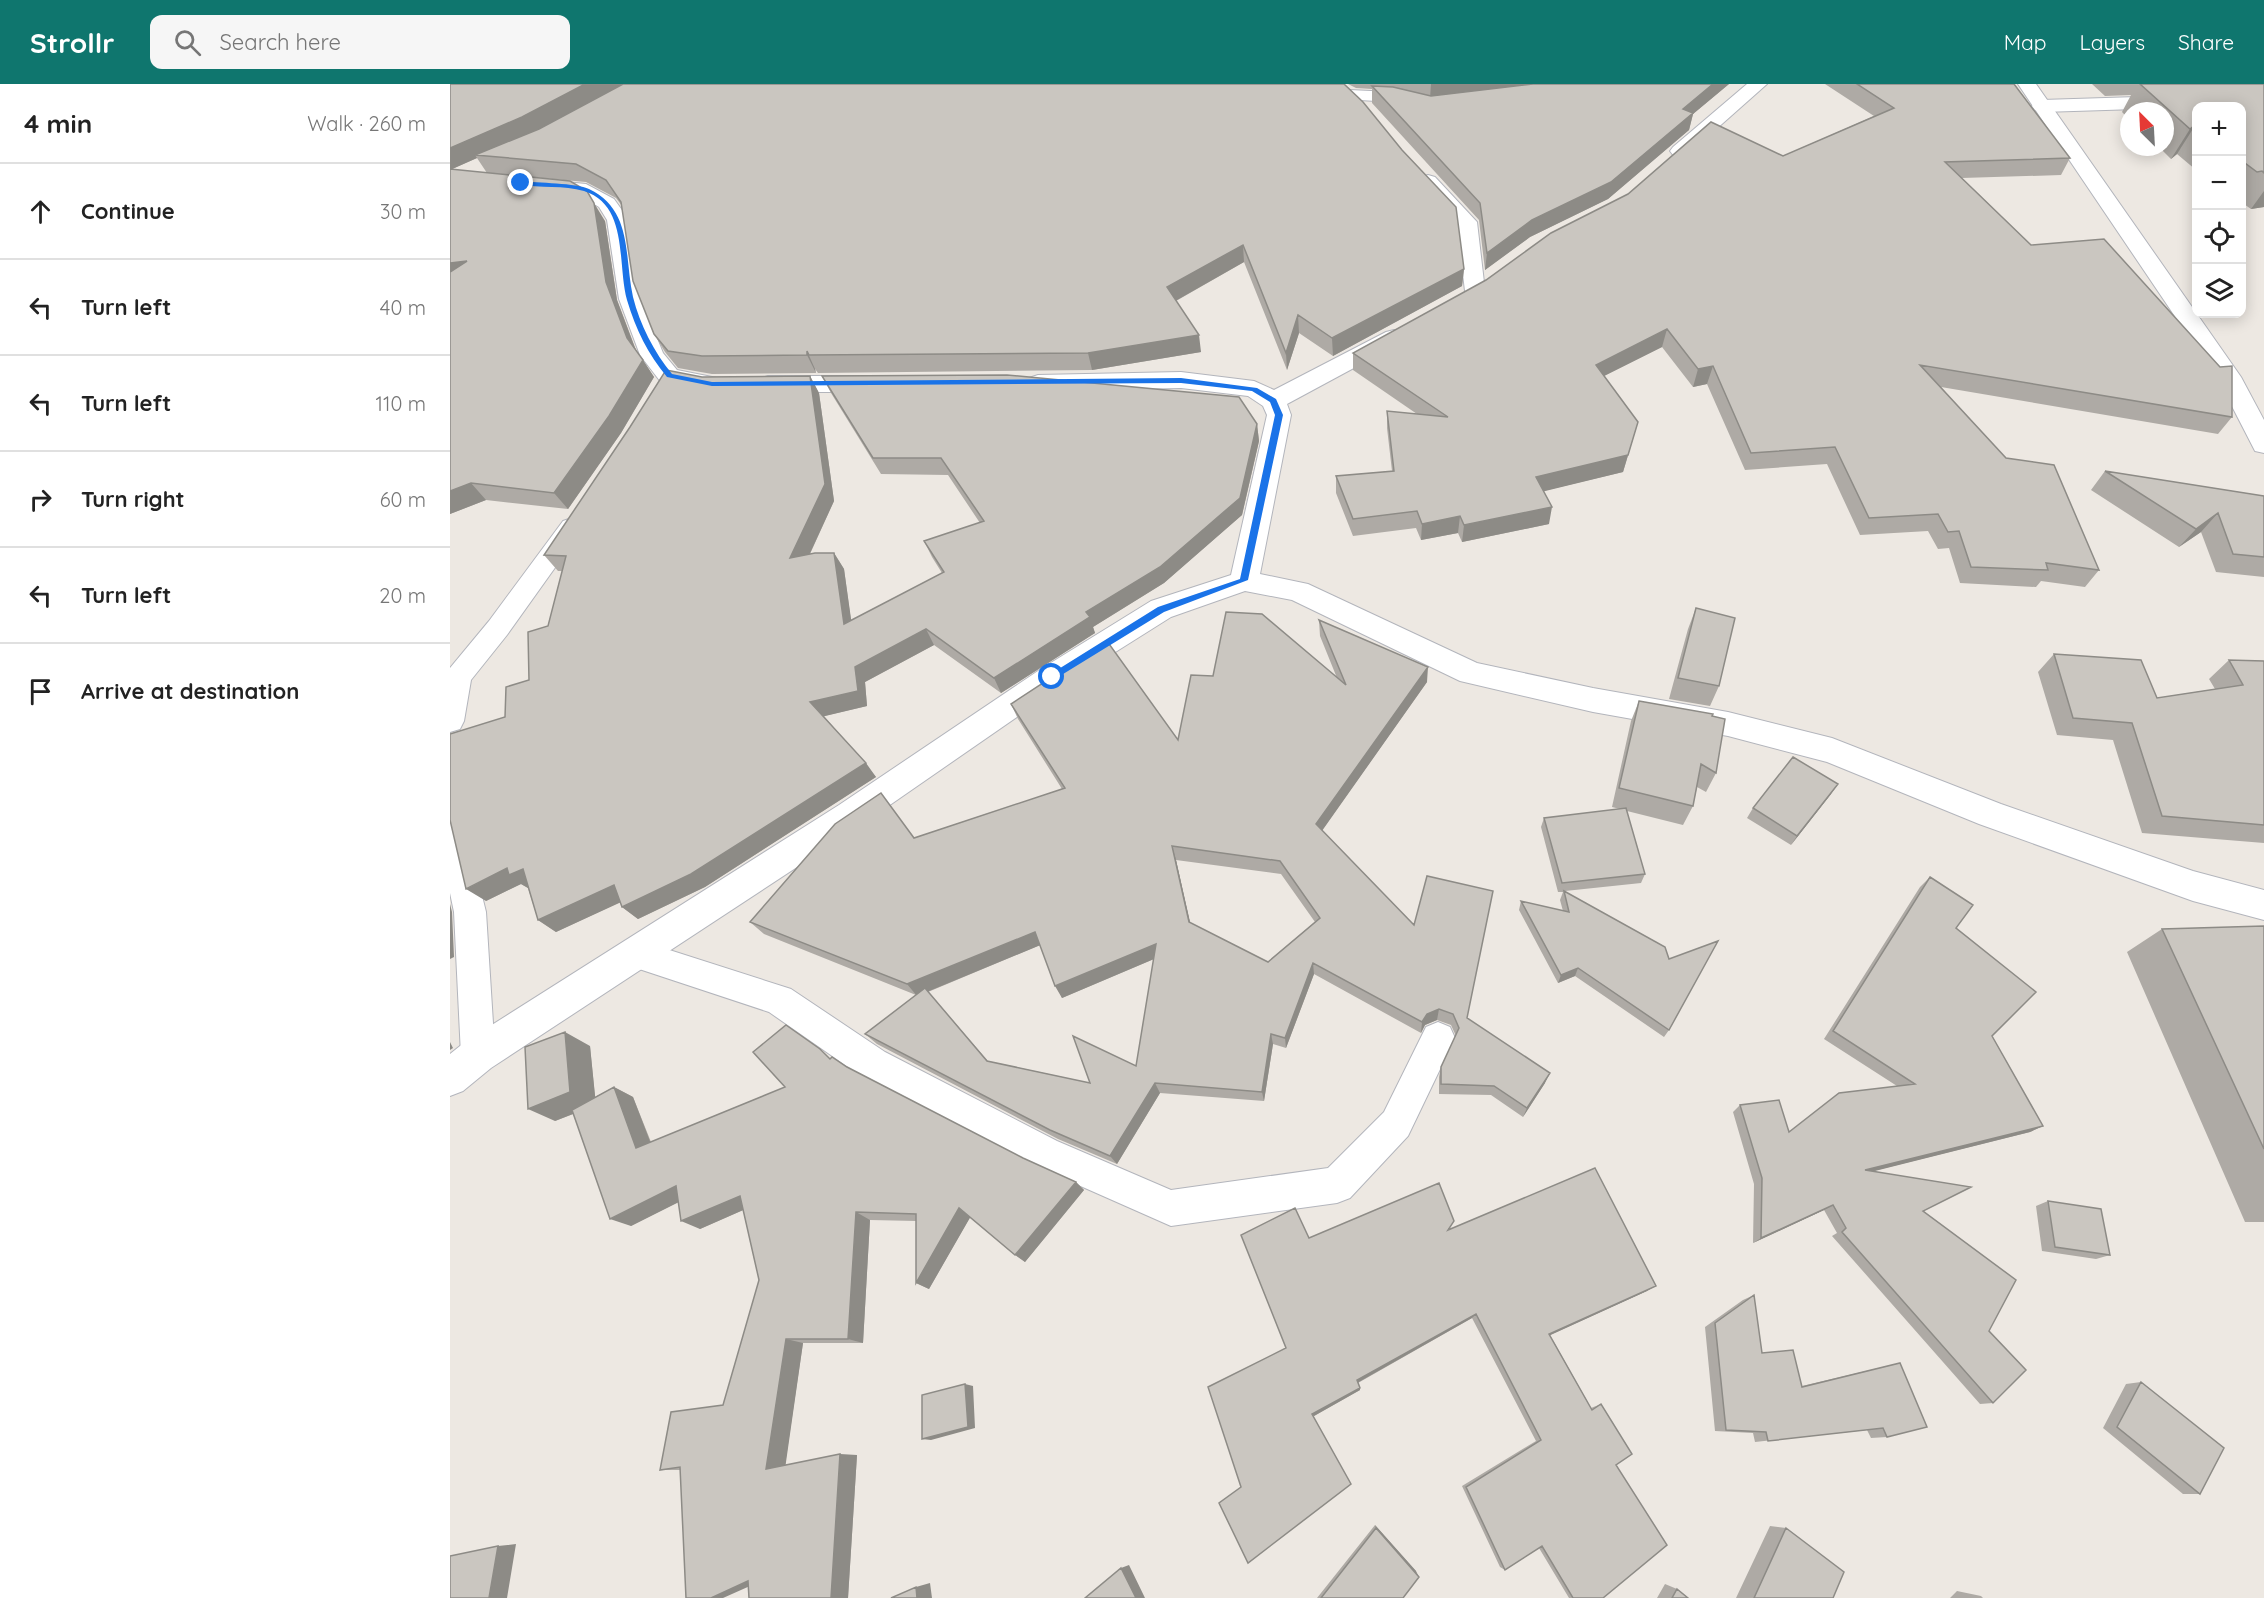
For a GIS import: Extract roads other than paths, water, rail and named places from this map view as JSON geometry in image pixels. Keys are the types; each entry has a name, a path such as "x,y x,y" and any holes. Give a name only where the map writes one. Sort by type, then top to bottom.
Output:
{"street":[{"path":"1665,163 1758,84"},
{"path":"2027,84 2232,382 2264,445"},
{"path":"2042,106 2264,99"},
{"path":"451,178 492,161"},
{"path":"451,178 586,190 607,203 618,220 630,299 664,385 891,384"},
{"path":"1466,296 1493,278"},
{"path":"1273,401 1409,328"},
{"path":"1019,383 1181,380 1254,389 1273,401 1279,415 1244,580"},
{"path":"450,1078 478,1055 850,816 1052,677 1161,609 1244,580 1298,591 1471,673 1593,700 1728,724 1832,751 1990,814 2193,886 2264,905"}],"lane":[{"path":"1344,89 1430,106"},
{"path":"1344,89 1371,114"},
{"path":"1418,171 1467,222 1466,296"},
{"path":"450,721 458,677 498,628 588,504"},
{"path":"450,827 470,912 478,1055"},
{"path":"635,954 779,1000 873,1064 1045,1153 1171,1208 1337,1185 1396,1124 1438,1038"}]}
